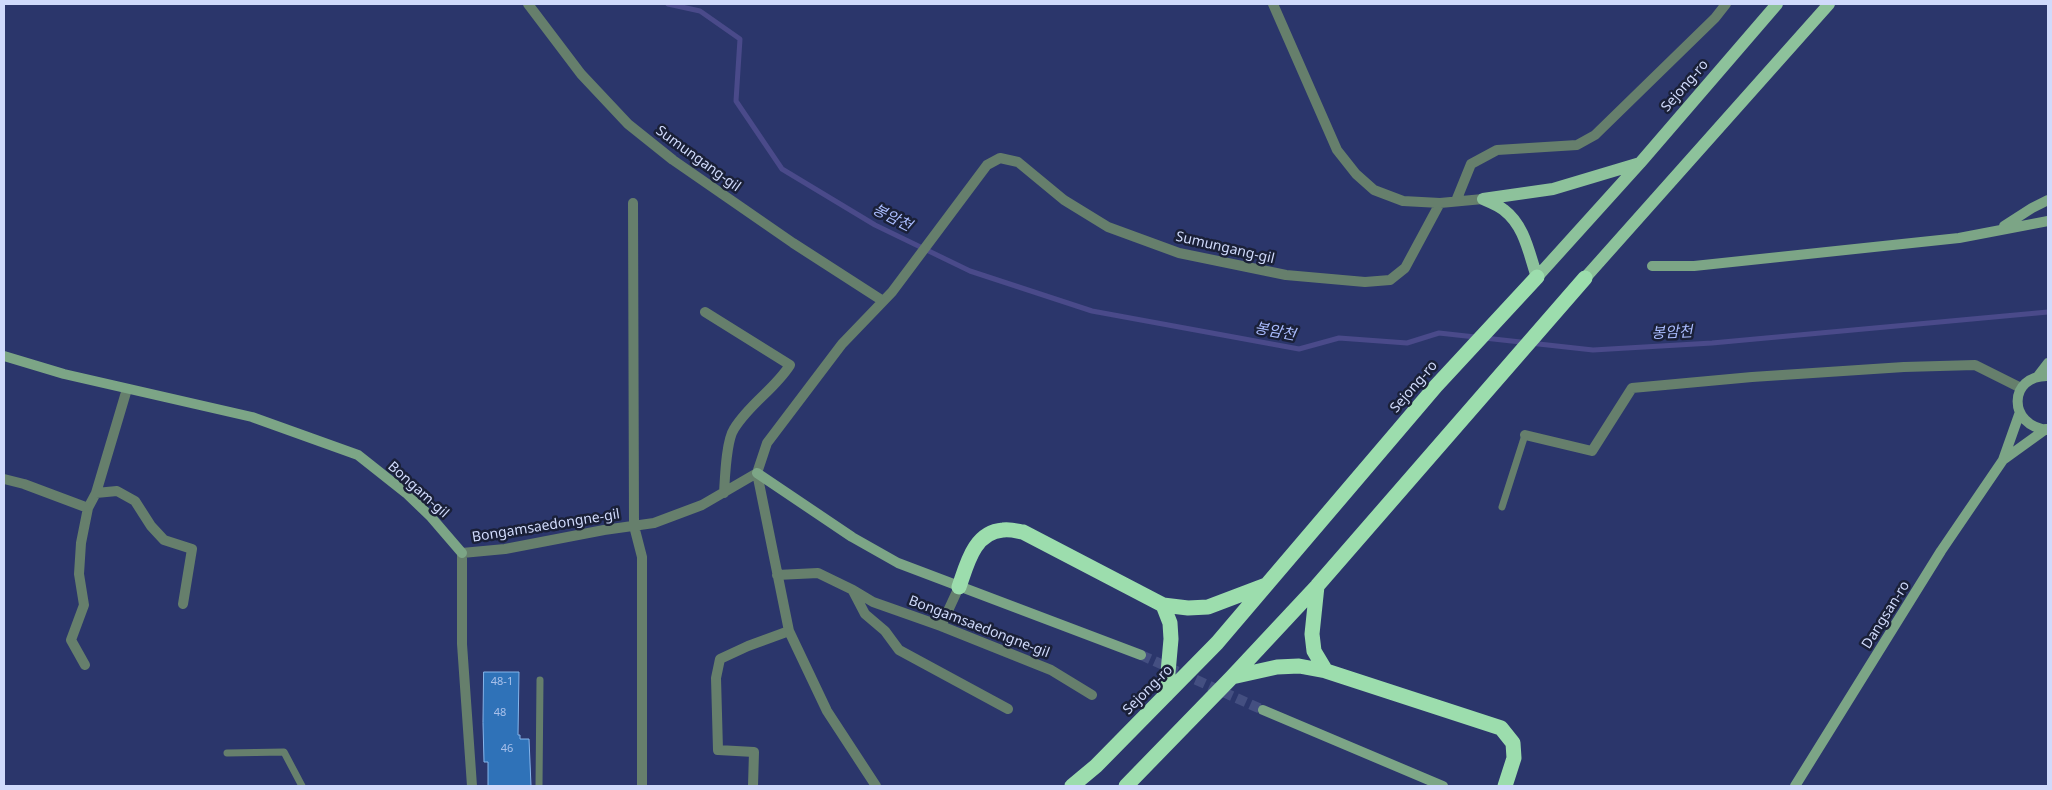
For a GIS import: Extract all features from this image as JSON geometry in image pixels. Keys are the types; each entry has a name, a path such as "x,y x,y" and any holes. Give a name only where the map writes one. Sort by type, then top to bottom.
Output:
{"highway":[{"name":"Sejong-ro","path":"1072,786 1096,766 1217,643 1436,386 1537,277"},
{"path":"1126,786 1232,678 1317,586 1584,278"},
{"path":"959,587 972,550 985,537 1002,530 1023,532 1163,605 1188,608 1208,607 1267,584"},
{"path":"1317,586 1312,634 1314,652 1326,671"},
{"path":"1163,605 1170,623 1171,639 1166,695"},
{"path":"1232,678 1277,667 1299,666 1326,671 1501,728 1513,743 1514,758 1505,786"}],"main road":[{"name":"Sejong-ro","path":"1537,277 1640,164 1777,4"},
{"path":"1584,278 1829,4"},
{"path":"1483,199 1553,189 1640,164"},
{"path":"1483,199 1504,210 1516,223 1525,240 1537,277"}],"street":[{"name":"Sumungang-gil","path":"528,4 581,74 628,124 681,166 793,243 883,301 892,292 987,165 1000,158 1018,162 1064,200 1108,227 1179,253 1286,275 1365,282 1390,280 1405,268 1440,203"},
{"path":"1273,4 1337,150 1356,174 1374,190 1403,201 1440,203 1483,199"},
{"path":"1456,201 1471,164 1497,150 1577,145 1595,135 1715,18 1726,4"},
{"path":"1999,229 2048,200"},
{"path":"633,203 634,526"},
{"path":"1652,266 1703,265 1959,238 2048,221"},
{"path":"876,786 827,711 789,631 757,473 767,443 842,344 883,301"},
{"path":"705,312 790,364 782,378 733,430 726,461 724,493"},
{"name":"Bongam-gil","path":"4,356 64,374 252,417 358,455 406,493 431,517 462,553"},
{"path":"2047,430 2031,426 2024,420 2020,412 2018,396 2022,388 2032,379 2043,376 2048,363"},
{"path":"1525,435 1592,451 1632,388 1660,385 1838,371 1975,365 2022,388"},
{"path":"85,665 71,640 84,605 79,574 81,543 88,508 96,492 127,389"},
{"path":"2003,460 2020,412"},
{"path":"2003,460 2047,430"},
{"name":"Dangsan-ro","path":"1795,786 1942,551 2003,460"},
{"path":"757,473 852,537 898,563 1141,655"},
{"name":"Bongamsaedongne-gil","path":"462,553 505,550 654,523 702,505 757,473"},
{"path":"4,479 24,484 88,508"},
{"path":"96,492 117,492 135,501 151,526 164,540 192,549 183,604"},
{"name":"Bongamsaedongne-gil","path":"634,526 642,557 642,786"},
{"path":"462,553 462,644 472,786"},
{"name":"Bongamsaedongne-gil","path":"777,575 818,573 873,602 941,626 1051,670 1092,695"},
{"path":"941,626 959,587"},
{"path":"853,590 865,614 885,632 899,650 1008,709"},
{"path":"753,786 754,752 718,750 716,678 720,658 789,631"},
{"path":"1263,710 1443,786"}],"lane":[{"path":"1502,507 1525,435"},
{"path":"539,786 540,680"},
{"path":"226,753 284,752 302,786"}],"building":[{"path":"484,672 519,672 518,735 520,735 520,739 529,739 531,786 488,786 488,762 484,762"}],"waterway":[{"name":"봉암천","path":"668,4 700,11 740,39 736,101 782,169 875,225 970,271 1092,311 1299,349 1339,338 1407,343 1439,333 1593,350 1712,343 2048,312"}],"tunnel":[{"path":"1141,655 1263,710"}]}
